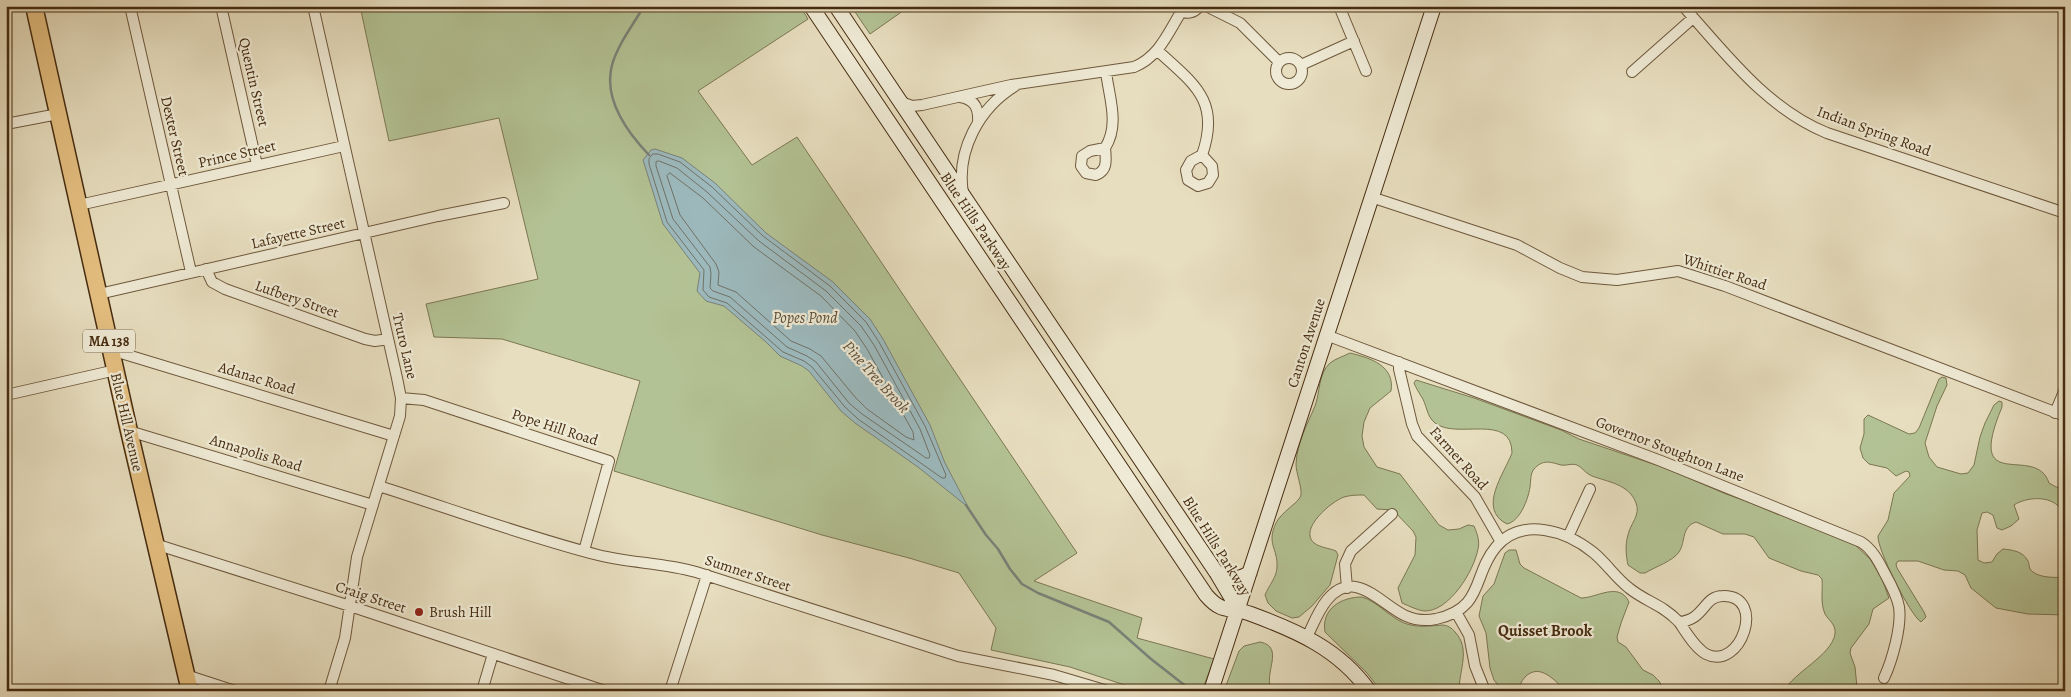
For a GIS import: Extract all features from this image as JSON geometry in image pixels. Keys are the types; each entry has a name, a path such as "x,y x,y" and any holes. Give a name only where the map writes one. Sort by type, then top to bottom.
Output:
{"highway":[{"name":"Blue Hill Avenue","path":"34,6 188,683"}],"main road":[{"name":"Blue Hills Parkway","path":"811,6 1202,589 1222,609 1238,609 1216,572 836,6"},
{"name":"Canton Avenue","path":"1211,691 1434,6"},
{"path":"987,266 1004,254"},
{"path":"1216,572 1227,578 1235,579 1250,572"},
{"path":"1202,589 1211,589 1216,585 1218,579 1216,572"},
{"path":"1238,609 1307,637 1342,660 1369,691"}],"street":[{"name":"Dexter Street","path":"130,6 191,272"},
{"name":"Quentin Street","path":"221,6 257,165"},
{"name":"Truro Lane","path":"313,6 401,398 401,410 394,436 355,567 345,638 329,691"},
{"path":"901,102 912,106 922,105 1020,83 1128,69 1140,65 1158,51 1179,9 1190,13 1200,6"},
{"path":"1206,6 1240,23 1279,62"},
{"path":"1339,6 1366,71"},
{"name":"Indian Spring Road","path":"1683,6 1764,95 1802,121 1827,132 2065,213"},
{"path":"1632,72 1694,18"},
{"path":"1301,65 1354,41"},
{"path":"1158,51 1192,82 1201,94 1209,120 1208,137 1202,155"},
{"path":"1290,58 1296,60 1301,65 1303,71 1300,79 1294,84 1281,82 1277,76 1276,68 1279,62 1290,58"},
{"path":"1105,148 1111,136 1113,126 1106,72"},
{"path":"964,195 962,179 963,161 969,140 978,122 997,99 1020,83"},
{"path":"960,97 974,103 978,109 978,122"},
{"path":"6,124 58,114"},
{"name":"Prince Street","path":"79,205 344,146"},
{"name":"Whittier Road","path":"1371,197 1517,246 1582,277 1608,280 1672,271 1690,274 2060,414"},
{"name":"Lafayette Street","path":"99,294 504,203"},
{"name":"Lufbery Street","path":"206,269 212,282 225,289 365,339 375,341 388,339"},
{"name":"Governor Stoughton Lane","path":"1326,335 1650,456 1861,542 1869,548 1880,563 1899,606 1898,627 1890,663 1884,678"},
{"name":"Adanac Road","path":"111,350 394,436"},
{"name":"Farmer Road","path":"1399,362 1399,370 1415,432 1430,451 1475,497 1501,542"},
{"path":"6,395 116,370"},
{"path":"2060,414 2065,389"},
{"name":"Pope Hill Road","path":"401,398 424,400 609,461 584,551"},
{"name":"Annapolis Road","path":"129,430 373,504"},
{"name":"Sumner Street","path":"379,486 584,551 623,560 676,567 707,575 958,656 1043,672 1104,690"},
{"path":"1568,537 1590,490"},
{"path":"1347,588 1345,568 1351,551 1392,514"},
{"path":"1307,637 1327,601 1334,594 1347,588 1369,591 1401,614 1416,619 1432,620 1456,612 1474,594 1490,556 1501,542 1516,533 1534,529 1546,529 1568,537 1594,553 1630,589 1661,606 1679,622 1704,653 1711,656 1728,654 1734,648 1744,631 1747,617 1740,603 1730,597 1721,596 1710,601 1694,618 1679,622"},
{"name":"Craig Street","path":"155,544 350,606 605,691"},
{"path":"670,691 707,575"},
{"path":"1456,612 1469,635 1475,666 1485,691"},
{"path":"482,691 493,654"},
{"path":"188,683 235,691"}],"green space":[{"path":"360,6 800,6 808,19 698,91 752,165 797,137 1077,553 1034,581 1142,618 1137,638 1214,659 1202,691 1143,691 1070,667 991,650 996,628 959,573 822,535 614,471 640,381 502,339 434,337 426,304 538,279 499,118 389,141"},
{"path":"851,6 910,6 870,34"},
{"path":"1350,353 1380,364 1389,375 1391,382 1391,391 1370,408 1364,422 1362,436 1364,447 1377,467 1400,474 1439,525 1448,530 1459,529 1468,525 1474,526 1479,546 1476,558 1466,579 1451,598 1433,610 1424,611 1413,608 1402,603 1398,588 1415,555 1416,537 1413,531 1393,510 1377,509 1364,495 1344,497 1325,510 1313,523 1310,530 1310,537 1314,543 1336,551 1338,555 1330,585 1312,606 1299,617 1292,618 1276,611 1268,603 1265,595 1277,571 1277,561 1272,541 1273,530 1278,519 1301,495 1296,468 1298,449 1317,401 1323,373 1330,363"},
{"path":"1942,377 1946,378 1947,385 1937,406 1925,443 1929,457 1937,467 1961,474 1968,473 1974,465 1985,423 1994,405 1999,401 2002,402 2002,407 1993,435 1991,452 1997,460 2006,464 2031,467 2042,472 2049,483 2056,487 2065,488 2065,523 2061,510 2056,504 2044,499 2031,499 2014,505 2019,519 2011,526 2002,530 1997,528 1993,515 1987,512 1982,513 1977,530 1978,560 1984,563 1992,562 2003,549 2010,550 2023,555 2030,569 2041,576 2065,577 2065,615 2028,614 1996,608 1971,588 1965,575 1958,571 1944,570 1918,561 1898,561 1896,564 1897,568 1926,617 1921,622 1916,617 1895,581 1883,554 1878,536 1888,520 1894,493 1910,476 1909,472 1906,471 1896,476 1887,468 1869,464 1863,458 1860,448 1864,434 1864,419 1868,415 1909,434 1915,433 1919,428 1939,379"},
{"path":"1416,380 1474,398 1561,430 1579,439 1665,468 1855,545 1870,559 1882,579 1889,598 1873,609 1869,624 1851,648 1850,653 1855,667 1857,687 1853,691 1832,687 1818,691 1784,691 1795,677 1820,657 1832,642 1835,634 1833,625 1823,610 1822,579 1818,575 1801,571 1769,558 1754,537 1745,534 1723,534 1696,522 1688,527 1681,548 1676,555 1645,573 1640,573 1628,565 1626,554 1629,531 1637,512 1633,497 1623,488 1590,475 1575,464 1563,465 1547,462 1537,466 1532,473 1529,492 1523,509 1516,519 1507,524 1498,518 1494,510 1493,500 1499,481 1512,453 1510,441 1503,433 1493,430 1456,429 1435,423 1430,417 1414,383"},
{"path":"1509,550 1516,550 1520,564 1524,568 1581,598 1607,592 1620,593 1625,596 1629,602 1617,637 1618,642 1626,647 1643,670 1653,675 1659,681 1665,691 1566,691 1552,678 1536,671 1525,677 1517,691 1501,689 1494,680 1490,668 1486,633 1479,616 1483,596 1494,584 1505,553"},
{"path":"1362,597 1409,625 1444,625 1454,631 1460,639 1463,653 1459,691 1381,691 1367,673 1325,632 1326,617 1334,606 1347,599"},
{"path":"1260,642 1268,645 1273,655 1270,677 1272,691 1224,691 1239,651 1244,646"}],"water":[{"name":"Popes Pond","path":"655,149 682,158 715,183 766,233 833,282 870,319 930,425 945,463 968,507 918,467 855,423 841,411 809,371 780,356 724,306 706,301 697,291 700,273 663,224 643,160 651,150"}],"waterway":[{"name":"Pine Tree Brook","path":"644,6 618,50 612,65 610,78 611,90 619,114 633,136 649,155"},
{"name":"Pine Tree Brook","path":"966,505 1022,584 1038,593 1109,622 1151,659 1192,691"}],"place":[{"name":"Brush Hill","path":"419,612"}],"district":[{"name":"Quisset Brook","path":"1545,631"}]}
